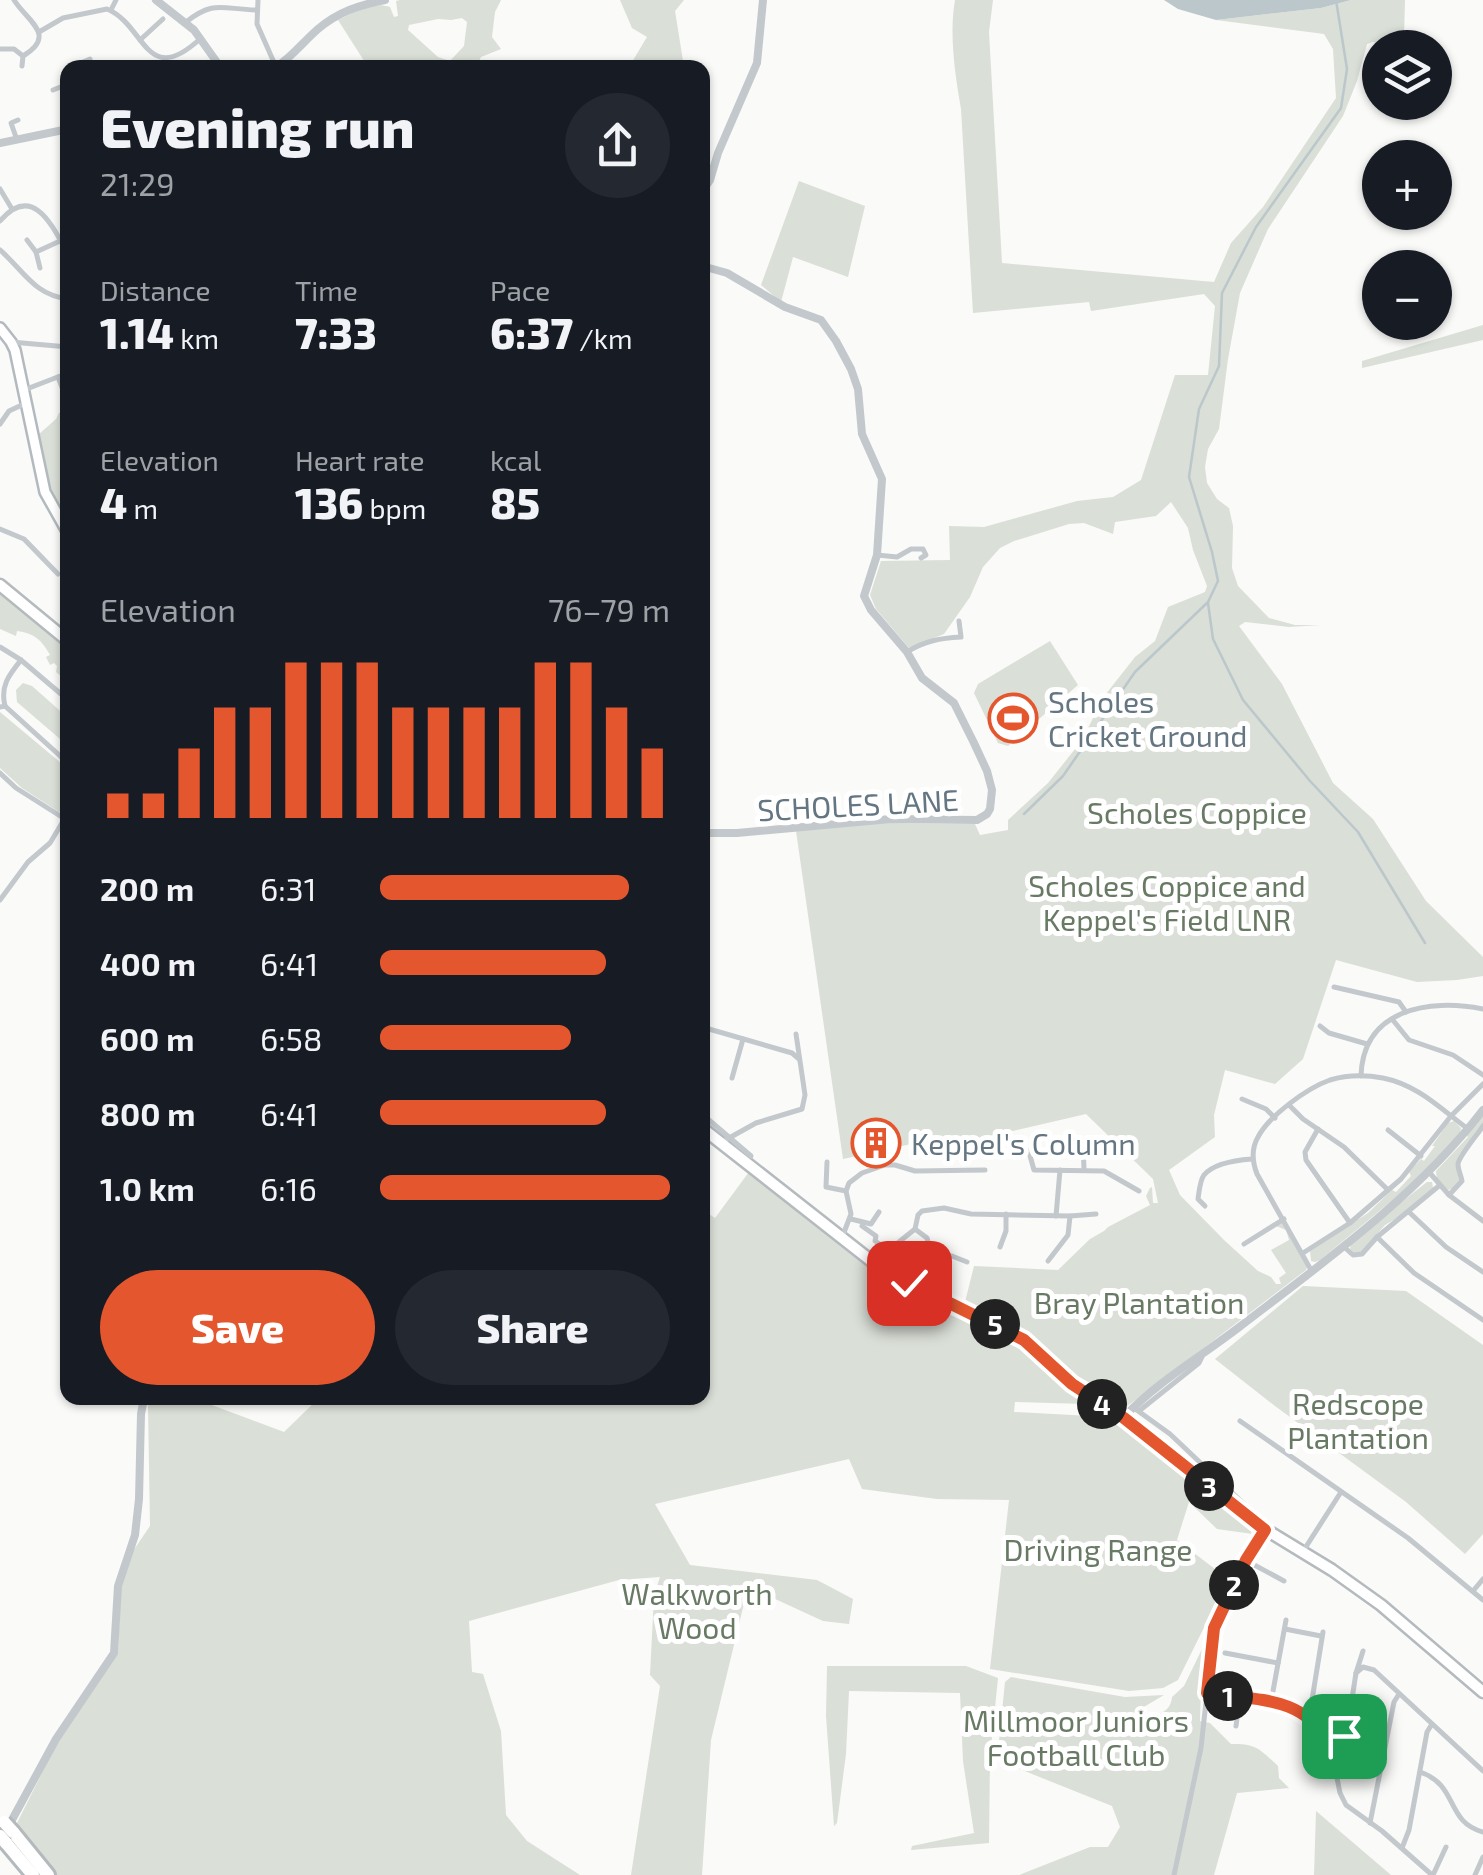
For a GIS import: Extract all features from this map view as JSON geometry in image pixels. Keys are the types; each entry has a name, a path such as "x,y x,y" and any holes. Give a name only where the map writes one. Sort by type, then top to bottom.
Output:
{"highway":[{"path":"4,1832 33,1875"},
{"path":"4,1832 48,1875"}],"main road":[{"path":"0,328 12,342 45,492 60,519"},
{"path":"0,586 60,635"},
{"path":"716,1139 880,1267 1024,1340 1072,1384 1124,1418 1265,1530 1381,1605 1483,1692"}],"street":[{"path":"14,0 39,32 36,45 23,56 22,66"},
{"path":"111,10 116,0"},
{"path":"156,0 186,22 216,60"},
{"path":"258,0 261,36 273,60"},
{"path":"288,60 336,15 384,0"},
{"path":"710,180 757,63 763,0"},
{"path":"186,22 210,4 256,10"},
{"path":"39,32 63,18 103,9 111,10 159,56 178,56 201,38"},
{"path":"140,40 163,19"},
{"path":"0,49 14,49 23,56"},
{"path":"158,60 159,56"},
{"path":"53,90 60,87"},
{"path":"18,120 11,123 18,140"},
{"path":"0,143 60,131"},
{"path":"0,190 12,209"},
{"path":"0,221 21,206 34,207 45,214 60,241 36,252"},
{"path":"27,240 36,252 40,268"},
{"path":"0,250 38,290 60,298"},
{"name":"SCHOLES LANE","path":"710,268 736,276 785,307 820,320 836,340 856,380 862,434 882,480 877,556 864,596 924,681 954,703 987,771 992,790 992,806 977,820 891,819 710,832"},
{"path":"12,342 60,346"},
{"path":"24,390 58,377 60,382"},
{"path":"0,424 9,411 27,403"},
{"path":"0,529 24,539 58,574"},
{"path":"877,556 897,557 910,549 923,549 926,555 921,558"},
{"path":"907,652 922,643 961,637 959,621"},
{"path":"0,647 60,693"},
{"path":"21,660 3,685 2,707 60,756"},
{"path":"0,773 16,788 60,813"},
{"path":"0,900 60,826"},
{"path":"1334,986 1399,1002 1406,1012"},
{"path":"1361,1076 1367,1044 1375,1031 1392,1019 1406,1012 1442,1006 1483,1009"},
{"path":"1392,1019 1408,1040 1453,1055 1483,1075"},
{"path":"1320,1026 1329,1033 1367,1044"},
{"path":"710,1029 792,1053 799,1060"},
{"path":"716,1139 802,1109 804,1094 796,1034"},
{"path":"732,1078 743,1038"},
{"path":"1311,1270 1257,1174 1253,1158 1258,1137 1275,1118 1304,1094 1331,1080 1361,1076 1388,1079 1415,1089 1468,1129"},
{"path":"1303,1253 1350,1223 1401,1179 1483,1084"},
{"path":"1242,1100 1266,1109 1275,1118"},
{"path":"1290,1105 1344,1147 1388,1190"},
{"path":"1124,1418 1429,1172 1483,1110"},
{"path":"1449,1195 1462,1181 1459,1161 1483,1126"},
{"path":"1318,1129 1305,1152 1306,1160 1350,1223"},
{"path":"1388,1130 1421,1156"},
{"path":"716,1139 752,1156"},
{"path":"1081,1139 1084,1170"},
{"path":"1038,1150 1026,1150 1034,1173 1104,1171 1139,1191"},
{"path":"1206,1206 1198,1200 1202,1177 1232,1162 1253,1158"},
{"path":"828,1162 826,1187 846,1192"},
{"path":"843,1236 851,1220 846,1192 855,1178 894,1164 916,1170 985,1170"},
{"path":"1056,1216 1060,1170"},
{"path":"1429,1172 1449,1195 1483,1222"},
{"path":"1342,1246 1350,1254 1360,1255 1440,1185"},
{"path":"880,1267 889,1250 914,1230 920,1213 944,1208 970,1214 1096,1214"},
{"path":"851,1220 871,1224 879,1212"},
{"path":"1408,1212 1446,1247 1483,1272"},
{"path":"1000,1246 1006,1231 1006,1214"},
{"path":"1048,1261 1068,1235 1070,1216"},
{"path":"1244,1244 1284,1219"},
{"path":"862,1226 889,1250"},
{"path":"914,1230 927,1238 933,1259"},
{"path":"1377,1237 1414,1273 1483,1320"},
{"path":"930,1292 948,1257 967,1262"},
{"path":"4,1832 56,1739 114,1652 118,1586 135,1536 142,1405"},
{"path":"1136,1410 1170,1434 1243,1503 1248,1509 1245,1514"},
{"path":"1240,1420 1408,1538 1483,1600"},
{"path":"1301,1553 1342,1492"},
{"path":"1174,1875 1201,1748 1214,1628 1246,1560 1265,1530"},
{"path":"1246,1560 1284,1581"},
{"path":"1473,1591 1483,1579"},
{"path":"1272,1702 1286,1620"},
{"path":"1285,1629 1323,1634 1311,1706 1306,1714"},
{"path":"1330,1744 1346,1731 1363,1651"},
{"path":"1225,1654 1278,1664"},
{"path":"1356,1673 1368,1667 1483,1771"},
{"path":"1207,1693 1284,1704 1306,1714 1330,1744 1342,1800 1432,1875 1446,1847"},
{"path":"1370,1824 1394,1702 1399,1694"},
{"path":"1236,1726 1240,1696"},
{"path":"1402,1848 1432,1724"},
{"path":"1420,1772 1446,1791 1462,1823 1483,1832"},
{"path":"1474,1875 1483,1856"}],"green space":[{"path":"400,0 501,0 492,37 501,49 480,60 451,60 464,46 467,22 462,18 438,19 409,25 408,30 438,57 447,60 364,60 338,20 376,5 390,7 394,17 398,16 396,1"},
{"path":"620,0 684,0 675,11 683,60 633,60 647,37 632,28"},
{"name":"Scholes Coppice and Keppel's Field LNR","path":"955,0 993,0 989,32 1002,263 1214,282 1231,243 1263,207 1336,98 1333,49 1324,34 1216,20 1321,8 1351,0 1405,0 1404,30 1362,30 1362,62 1343,116 1268,229 1240,293 1219,429 1208,449 1205,467 1207,483 1217,499 1229,508 1233,526 1232,568 1238,586 1269,618 1295,625 1320,625 1289,627 1245,622 1239,626 1282,684 1333,783 1373,819 1426,901 1483,957 1483,976 1417,982 1336,960 1303,1059 1275,1084 1225,1070 1214,1115 1215,1137 1169,1170 1180,1195 1224,1240 1276,1284 1281,1284 1279,1278 1286,1273 1271,1250 1289,1240 1286,1230 1276,1226 1282,1222 1308,1264 1306,1270 1126,1407 1072,1373 1017,1326 965,1302 974,1266 1058,1270 1090,1239 1150,1205 1146,1196 1152,1187 1153,1203 1158,1203 1153,1179 1086,1114 961,1143 911,1144 843,1159 796,831 881,823 975,824 980,835 1008,830 1008,820 1048,783 1083,739 1102,699 1135,657 1155,641 1168,607 1205,592 1207,586 1188,528 1171,502 1156,516 1115,522 1113,534 1084,523 1069,524 1000,548 983,567 970,597 944,634 909,648 876,609 870,595 881,561 950,560 949,526 984,527 1077,501 1113,497 1141,480 1175,375 1208,375 1215,306 1204,294 1091,311 1089,302 973,313"},
{"path":"799,181 865,206 848,277 793,257 781,302 761,285"},
{"path":"1483,325 1483,340 1362,368 1362,361 1433,340 1452,340 1452,334"},
{"path":"59,413 60,511 50,492 38,435"},
{"path":"0,589 60,640 60,675 57,666 50,665 46,657 50,655 37,638 17,631 16,636 0,629"},
{"name":"Scholes Cricket Ground","path":"1050,641 1078,685 1008,746 998,743 974,693 978,684"},
{"path":"23,683 32,686 60,711 60,739 17,702 16,690"},
{"path":"0,712 60,762 60,812 22,788 0,768"},
{"path":"1483,1115 1483,1124 1458,1160 1460,1181 1448,1190 1437,1179 1436,1171"},
{"path":"1454,1121 1461,1128 1460,1133 1429,1167 1320,1260 1311,1261 1310,1251 1368,1213 1392,1190 1396,1192 1411,1176 1409,1172 1421,1159 1424,1161 1448,1123"},
{"path":"749,1172 878,1275 1024,1346 1062,1386 1086,1404 1015,1402 1014,1412 1090,1416 1104,1408 1257,1530 1253,1534 1217,1529 1189,1502 1177,1540 1228,1579 1178,1680 1163,1688 1129,1691 990,1669 1009,1500 937,1499 862,1489 849,1459 655,1504 690,1565 817,1580 853,1599 849,1624 823,1621 773,1598 747,1591 711,1740 702,1875 631,1875 660,1686 650,1675 654,1596 660,1577 619,1580 469,1621 472,1672 483,1674 501,1731 506,1815 527,1841 580,1875 56,1875 16,1825 55,1747 118,1653 121,1585 133,1551 150,1526 149,1405 212,1405 284,1432 312,1405 710,1405 710,1215 715,1218"},
{"path":"1432,1182 1433,1188 1385,1225 1360,1253 1350,1249 1351,1242"},
{"name":"Redscope Plantation","path":"1303,1286 1406,1291 1483,1345 1483,1534 1465,1554 1406,1502 1215,1359"},
{"name":"Millmoor Juniors Football Club","path":"1202,1649 1200,1721 1210,1723 1231,1744 1252,1746 1262,1752 1278,1766 1279,1778 1289,1788 1237,1793 1214,1875 1019,1875 1090,1847 1108,1847 1120,1827 1112,1806 997,1760 1005,1682 1011,1677 1125,1697 1164,1695 1142,1708 1146,1716 1169,1706"},
{"path":"827,1666 966,1666 998,1678 990,1757 989,1843 911,1850 912,1846 974,1833 963,1761 960,1693 849,1691 846,1754 834,1826 826,1716"},
{"path":"1316,1811 1391,1875 1314,1875"}],"shaded area":[{"path":"1164,0 1351,0 1321,8 1216,20 1178,9"}],"waterway":[{"path":"1024,814 1063,776 1135,672 1208,602 1218,581 1189,477 1199,409 1219,366 1222,293 1256,227 1341,108 1347,69 1336,0"},
{"path":"1208,603 1213,639 1243,700 1358,832 1425,943"}],"place":[{"name":"Scholes Cricket Ground","path":"1013,718"},
{"name":"Keppel's Column","path":"876,1143"}],"route":[{"path":"909,1283 1024,1340 1072,1384 1124,1418 1265,1530 1246,1560 1214,1628 1207,1693 1284,1704 1306,1714 1330,1744 1344,1736"}],"park label":[{"name":"Scholes Coppice","path":"1197,812"},
{"name":"Bray Plantation","path":"1139,1302"},
{"name":"Driving Range","path":"1098,1549"},
{"name":"Walkworth Wood","path":"697,1610"}]}
